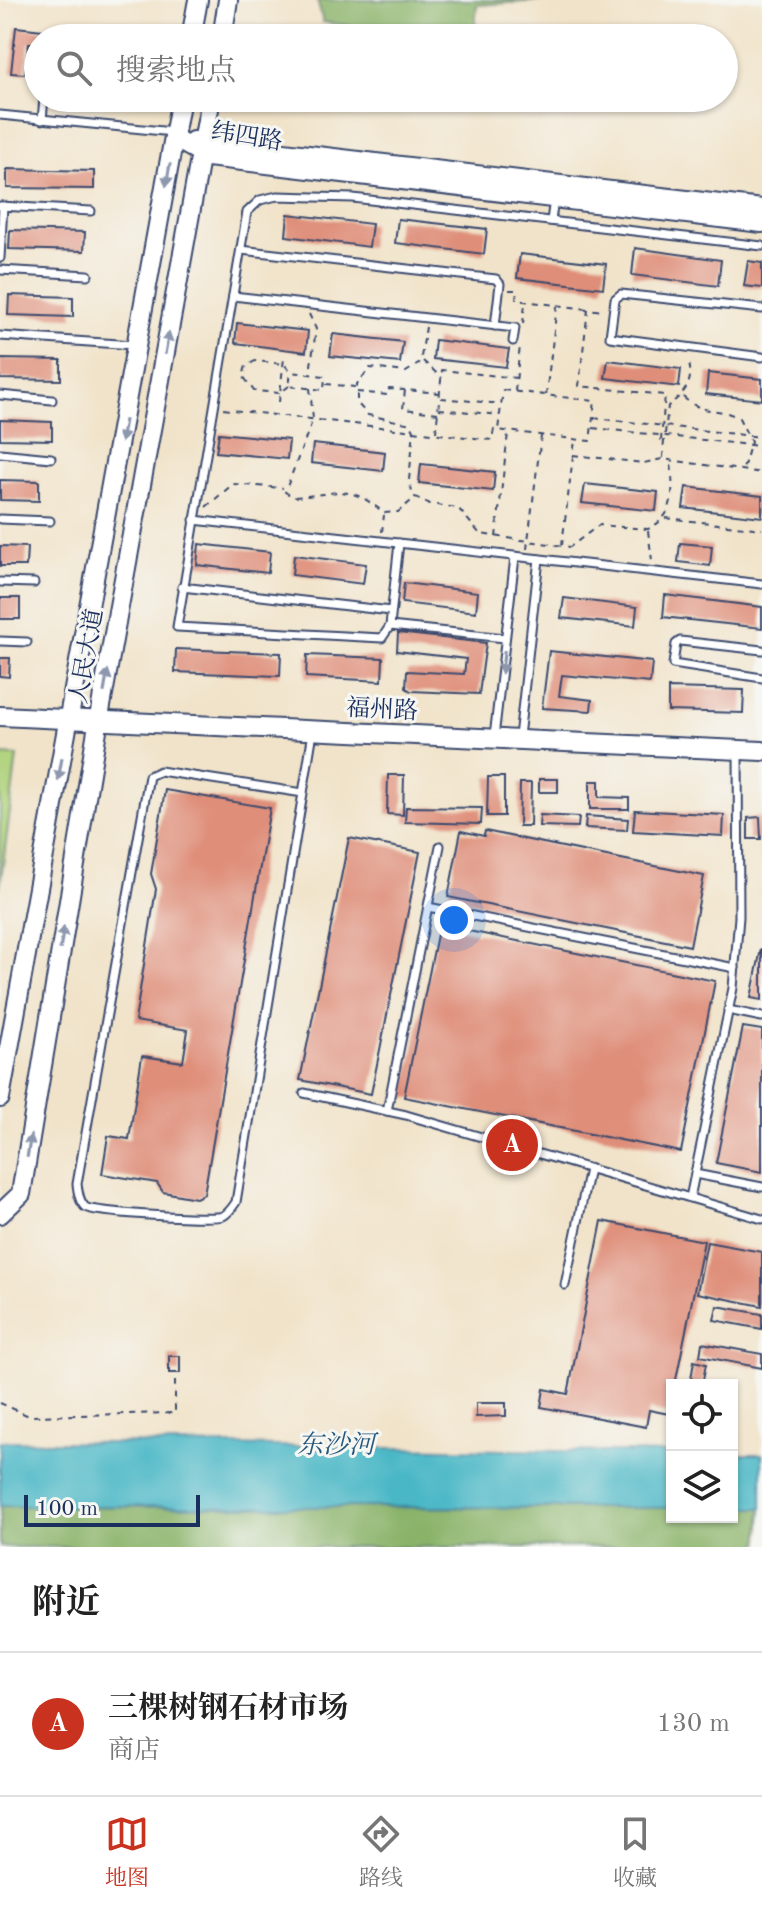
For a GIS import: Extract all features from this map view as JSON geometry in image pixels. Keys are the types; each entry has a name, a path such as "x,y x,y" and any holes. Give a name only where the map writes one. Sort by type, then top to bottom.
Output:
{"street":[{"path":"194,24 198,0"},
{"path":"224,24 228,0"},
{"name":"人民大道","path":"0,1098 179,112"},
{"name":"人民大道","path":"0,1214 21,1194 99,720 209,112"},
{"name":"纬四路","path":"175,135 202,149 555,191 762,223"},
{"name":"纬四路","path":"585,195 762,209"},
{"name":"福州路","path":"0,716 762,751"}],"lane":[{"path":"42,120 43,112"},
{"path":"0,115 175,135"},
{"path":"551,221 555,191"},
{"path":"582,225 585,195"},
{"path":"399,543 390,626 385,635 374,639 180,629 176,620 249,208 265,197 353,198 762,246"},
{"path":"0,258 2,206 91,211"},
{"path":"241,250 496,279 499,289 495,326"},
{"path":"0,270 88,275"},
{"path":"762,309 621,294 615,299 610,337 762,357"},
{"path":"233,296 515,328 513,341"},
{"path":"0,336 138,345"},
{"path":"0,395 52,400"},
{"path":"0,453 51,458"},
{"path":"0,519 50,521"},
{"path":"194,520 762,584"},
{"path":"494,738 515,557"},
{"path":"519,739 539,559"},
{"path":"0,582 34,583"},
{"path":"182,587 391,611"},
{"path":"390,626 505,638"},
{"path":"0,641 27,642"},
{"path":"762,650 680,641 676,644 673,664 762,678"},
{"path":"303,793 160,771 149,776 77,1184 80,1199 87,1209 99,1213 173,1214 202,1219 221,1217 236,1202 303,793 313,730"},
{"path":"690,1198 735,968 739,917 738,749"},
{"path":"387,1111 440,846"},
{"path":"428,907 735,968"},
{"path":"728,1010 762,1017"},
{"path":"304,1093 387,1111 762,1219"},
{"path":"565,1285 589,1169"},
{"path":"695,1174 762,1187"}],"path":[{"path":"499,289 517,290 516,300 613,312"},
{"path":"299,303 310,315 316,329 310,374"},
{"path":"546,395 557,305"},
{"path":"588,309 579,386 665,395 662,459"},
{"path":"427,318 422,361 406,372 370,368 360,376 356,390 363,412 411,424 414,430 409,480 416,497 430,504 458,508 480,534 574,545 599,525 648,529 669,512 673,488 671,460"},
{"path":"664,426 668,406 682,396 691,373 686,349"},
{"path":"279,402 284,358"},
{"path":"255,361 284,364 291,372 310,374 325,376 324,390 289,386 280,393 248,387 244,370 255,361"},
{"path":"422,361 442,378"},
{"path":"436,433 442,370 517,378"},
{"path":"289,386 291,372"},
{"path":"325,384 388,395 389,389 440,393"},
{"path":"285,488 313,419 310,388"},
{"path":"405,390 403,409 500,415"},
{"path":"214,408 492,440 494,429 498,430 590,441 595,401 503,390 498,430"},
{"path":"682,396 703,411 726,412 739,418 750,435 751,445 742,470"},
{"path":"439,398 502,404"},
{"path":"593,417 761,437"},
{"path":"591,428 759,446"},
{"path":"496,538 508,431"},
{"path":"762,432 759,446 759,452 762,452"},
{"path":"526,558 541,435"},
{"path":"562,546 575,439"},
{"path":"573,455 644,463 662,459 762,473"},
{"path":"194,520 233,484 285,488 294,497 327,491 359,495 384,513 398,512 416,497"},
{"path":"381,541 384,513"},
{"path":"665,518 762,529"},
{"path":"648,529 654,572"},
{"path":"0,1403 29,1416 175,1413 175,1381"}],"green space":[{"path":"317,0 553,0 477,5 475,24 323,22"},
{"path":"0,755 17,756 0,887"},
{"path":"0,1506 666,1508 666,1523 738,1523 738,1508 762,1508 759,1547 0,1547"}],"water":[{"path":"0,1441 666,1453 666,1508 0,1506"},
{"path":"738,1454 762,1454 762,1508 738,1508"}],"building":[{"path":"16,27 24,28 24,74 11,73"},
{"path":"7,169 94,171 94,189 7,188"},
{"path":"288,214 372,224 369,247 286,236"},
{"path":"398,219 487,229 484,254 395,243"},
{"path":"10,230 85,232 84,251 9,249"},
{"path":"635,248 721,260 718,286 632,275"},
{"path":"520,254 606,264 603,288 517,278"},
{"path":"748,261 762,263 762,288 744,286"},
{"path":"9,295 73,297 73,317 8,315"},
{"path":"237,323 308,331 306,352 235,343"},
{"path":"333,334 403,342 400,363 330,356"},
{"path":"435,340 509,349 506,367 433,359"},
{"path":"0,359 61,360 61,380 0,379"},
{"path":"608,360 681,369 679,387 605,378"},
{"path":"708,373 762,379 762,400 706,394"},
{"path":"0,420 52,422 52,440 0,439"},
{"path":"219,433 289,440 287,459 216,452"},
{"path":"313,444 385,452 383,471 311,463"},
{"path":"421,464 495,472 493,491 419,483"},
{"path":"0,480 39,481 39,501 0,500"},
{"path":"585,484 658,492 656,511 582,503"},
{"path":"686,487 762,496 762,517 683,508"},
{"path":"680,543 712,546 710,566 678,562"},
{"path":"199,544 270,552 268,573 197,565"},
{"path":"0,546 27,547 26,566 0,566"},
{"path":"294,555 366,564 363,584 292,575"},
{"path":"404,583 478,592 476,612 402,603"},
{"path":"665,595 762,607 762,628 663,617"},
{"path":"0,598 20,598 20,619 0,619"},
{"path":"564,598 637,607 635,626 561,618"},
{"path":"398,633 486,643 479,694 411,691 406,688 407,671 464,674 466,659 397,651"},
{"path":"176,649 281,653 280,676 175,672"},
{"path":"549,651 652,662 650,683 562,675 559,696 592,700 591,711 542,708"},
{"path":"307,655 383,658 382,681 306,677"},
{"path":"0,658 10,658 9,677 0,676"},
{"path":"668,688 744,690 743,713 668,711"},
{"path":"388,775 404,775 403,815 387,814"},
{"path":"488,777 504,777 504,816 487,816"},
{"path":"539,779 558,779 558,792 539,792"},
{"path":"590,781 599,781 599,797 629,798 629,809 590,809"},
{"path":"520,783 531,783 530,826 519,826"},
{"path":"165,790 270,808 204,1194 196,1198 163,1192 157,1183 102,1174 108,1136 129,1139 142,1056 183,1062 188,1030 135,1021 156,889 151,874"},
{"path":"406,807 482,808 481,824 405,822"},
{"path":"635,810 724,815 723,836 633,831"},
{"path":"540,815 579,817 578,827 539,826"},
{"path":"586,816 628,819 627,830 585,828"},
{"path":"760,817 761,839 748,839 748,818"},
{"path":"461,831 484,836 485,831 704,876 690,946 448,897"},
{"path":"349,838 420,852 371,1094 300,1080"},
{"path":"439,925 715,981 681,1152 404,1097"},
{"path":"762,949 762,1000 751,998"},
{"path":"743,1027 762,1030 762,1172 716,1163"},
{"path":"602,1221 704,1241 676,1379 666,1379 666,1413 649,1410 646,1427 541,1407 544,1389 568,1394"},
{"path":"707,1242 762,1252 762,1306 697,1293"},
{"path":"717,1306 762,1314 762,1329 714,1320"},
{"path":"702,1343 762,1354 762,1368 700,1356"},
{"path":"169,1356 180,1356 180,1373 169,1373"},
{"path":"694,1361 706,1364 703,1379 691,1379"},
{"path":"476,1403 506,1403 506,1416 476,1417"}],"place":[{"name":"三棵树钢石材市场","path":"512,1145"}],"water label":[{"name":"东沙河","path":"336,1444"}]}
